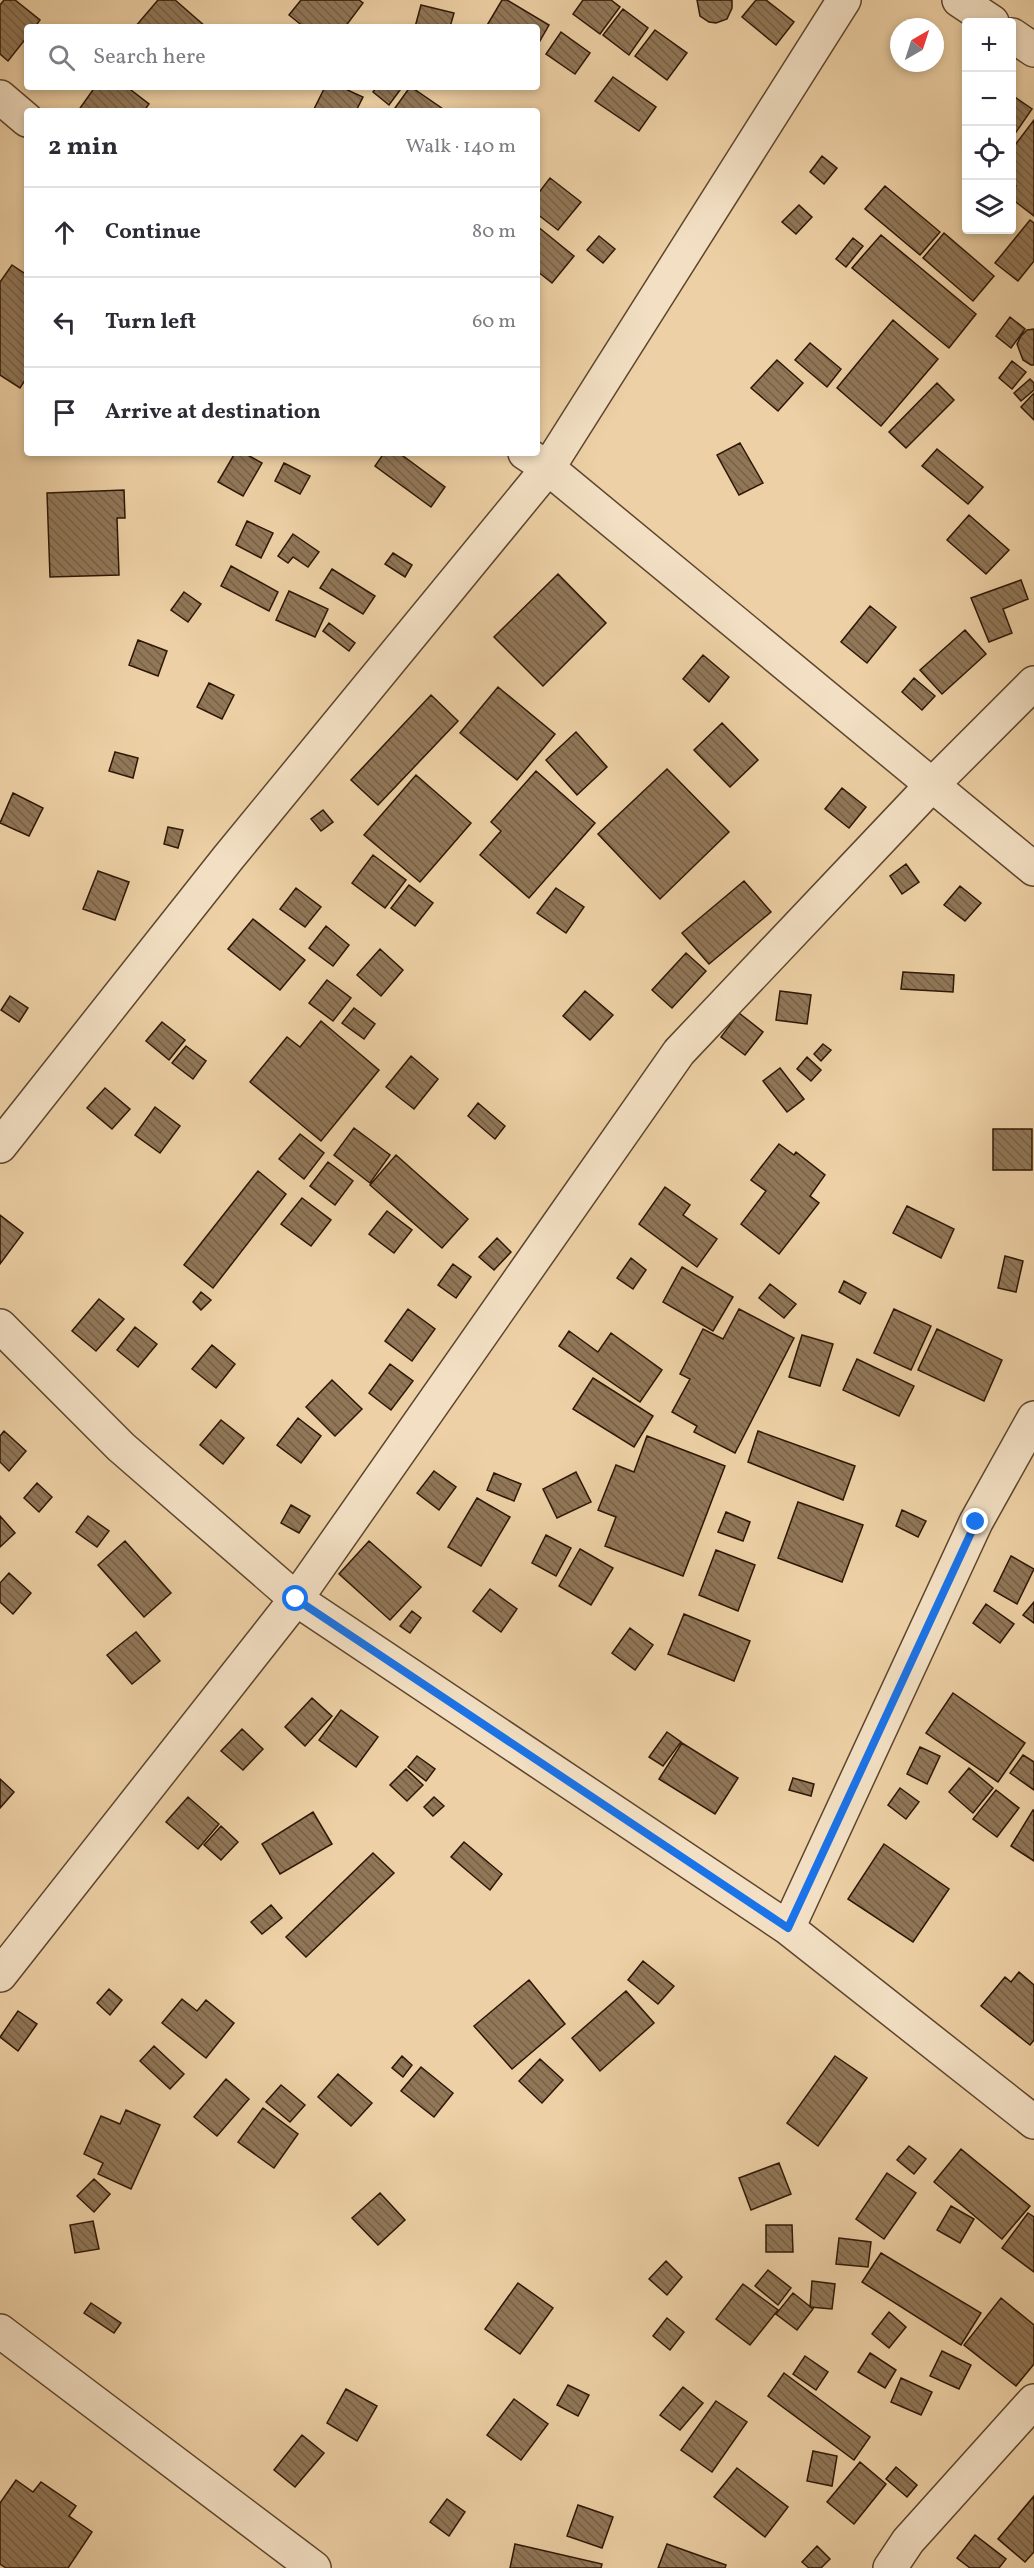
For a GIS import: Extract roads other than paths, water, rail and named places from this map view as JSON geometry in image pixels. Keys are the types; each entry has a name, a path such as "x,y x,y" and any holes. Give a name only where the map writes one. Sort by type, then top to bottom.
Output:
{"street":[{"path":"540,456 844,0"},
{"path":"958,0 986,18"},
{"path":"1016,38 1034,50"},
{"path":"0,97 24,117"},
{"path":"0,1146 235,849 537,460 1034,869"},
{"path":"0,1975 296,1599 679,1052 931,786 1034,683"},
{"path":"0,1326 121,1448 296,1599 788,1928 1034,2122"},
{"path":"788,1928 976,1522 1034,1418"},
{"path":"0,2331 314,2568"},
{"path":"890,2568 908,2541 1034,2401"}]}
